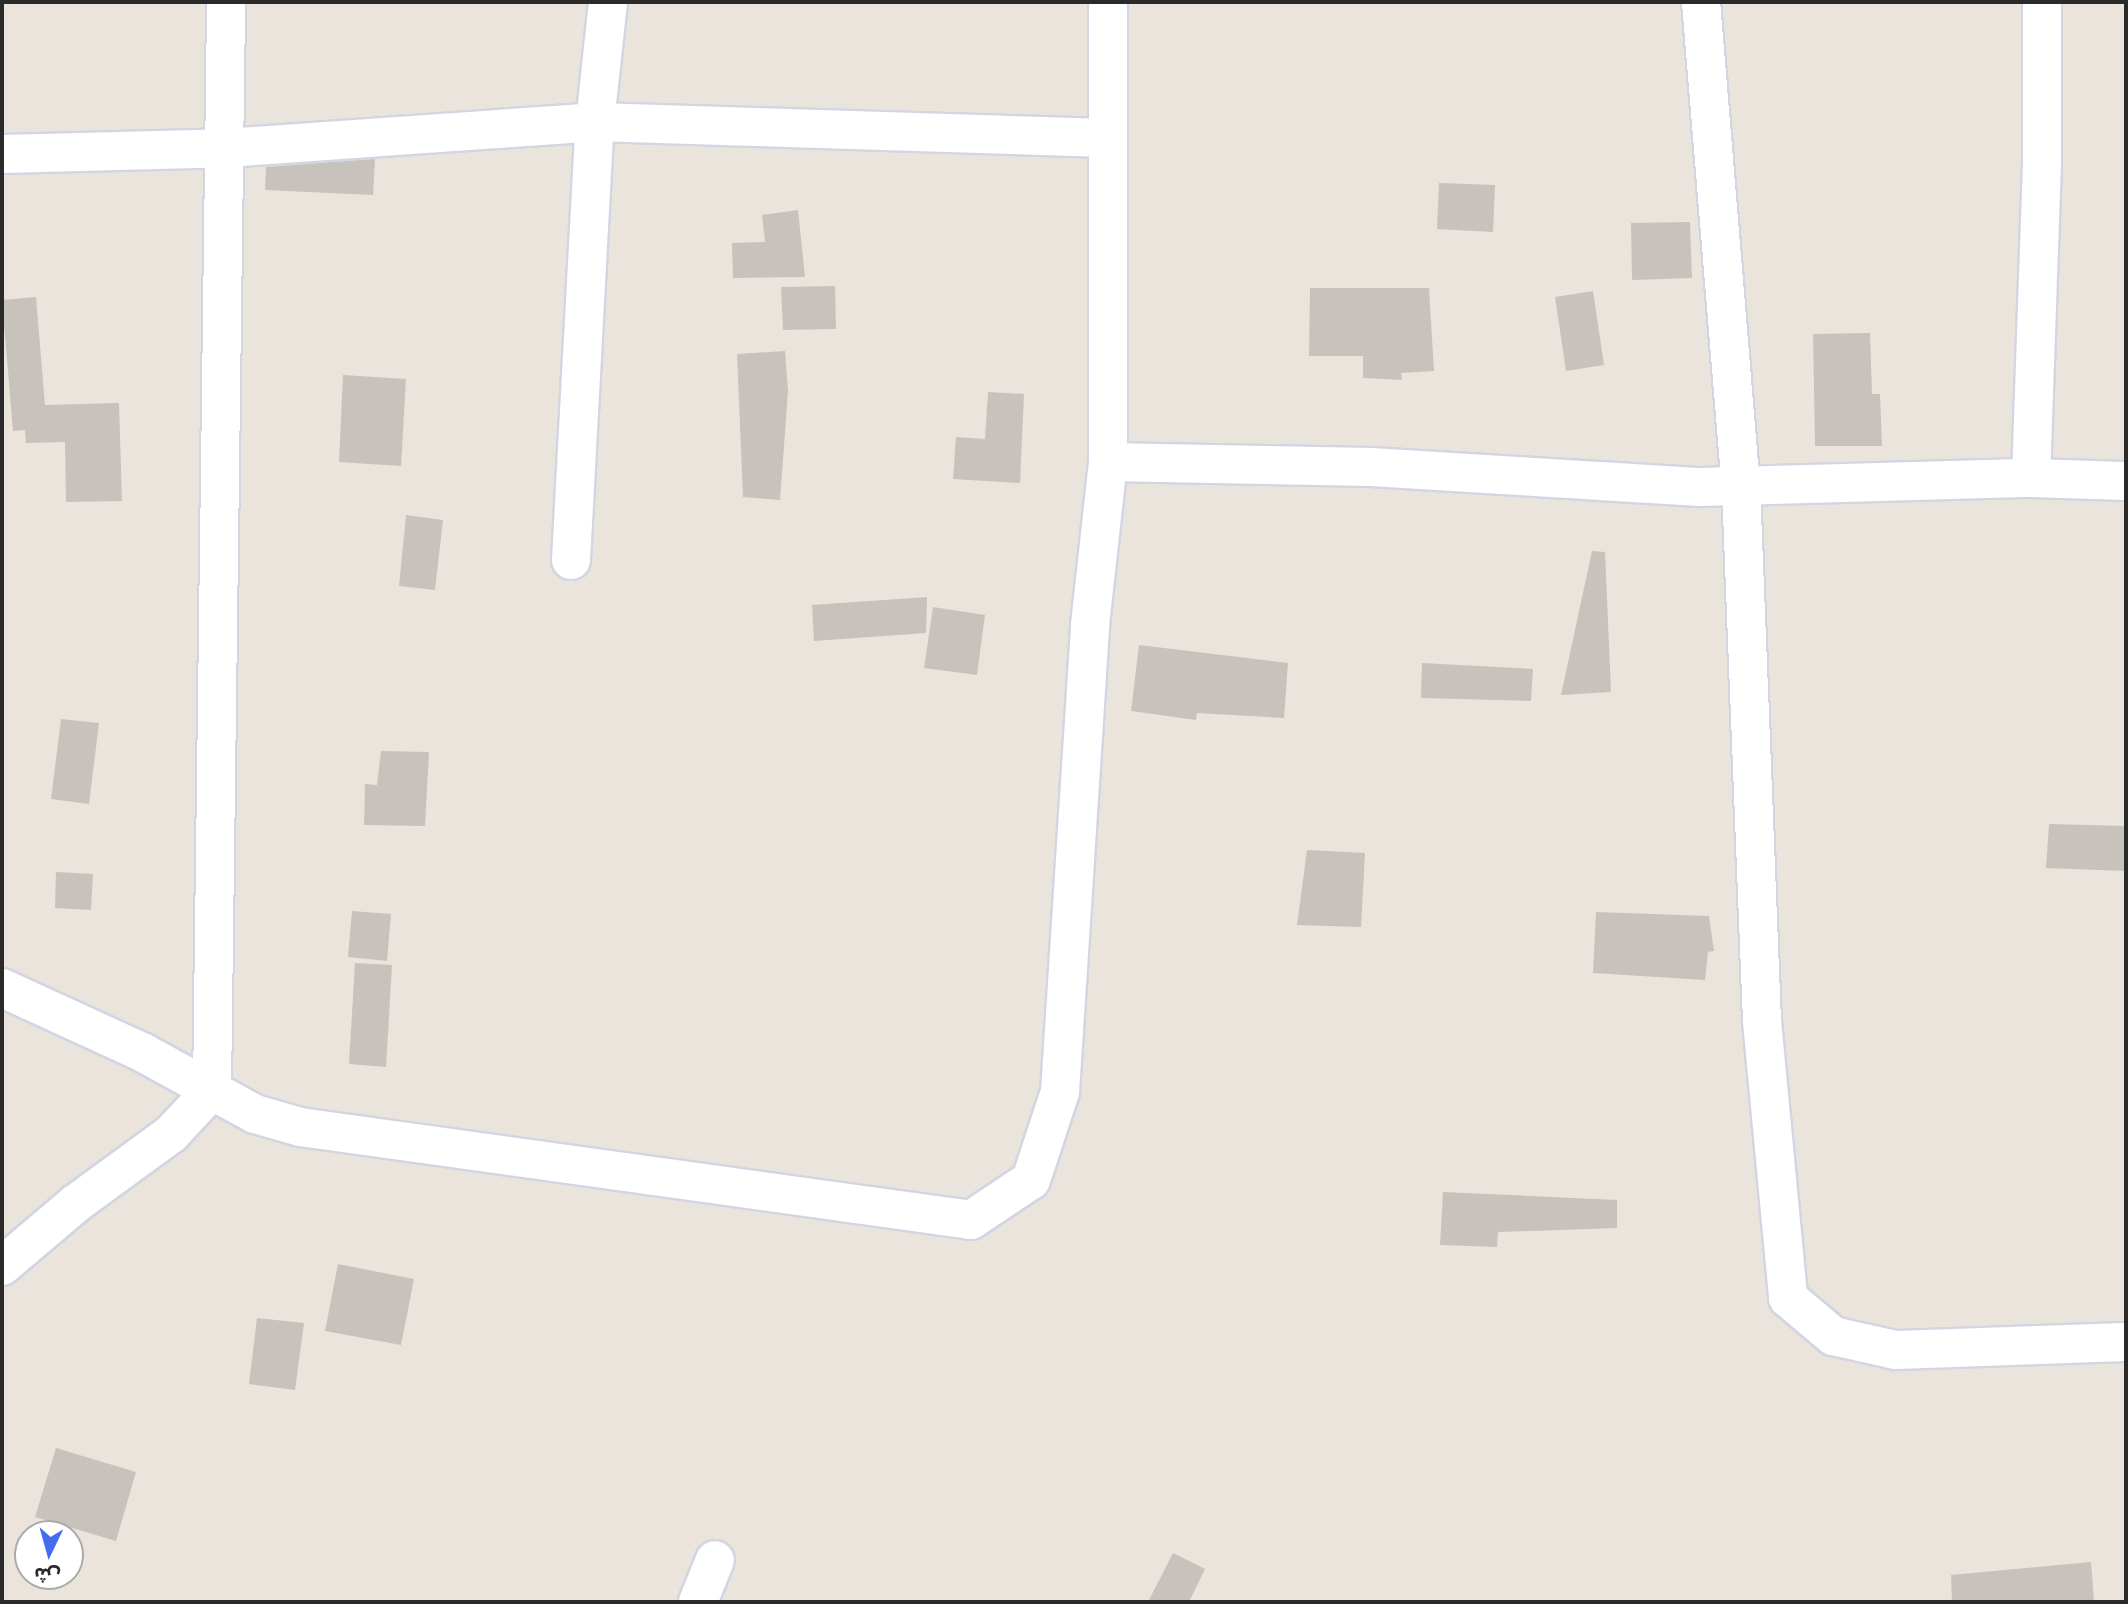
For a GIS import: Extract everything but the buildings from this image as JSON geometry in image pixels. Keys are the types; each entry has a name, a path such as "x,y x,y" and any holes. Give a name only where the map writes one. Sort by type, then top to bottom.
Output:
{"street":[{"path":"2,1266 75,1204 171,1134 212,1090 226,2"},
{"path":"571,560 595,121 608,2"},
{"path":"2,988 67,1014 255,1114 300,1127 971,1220 1031,1180 1060,1092 1090,625 1108,462 1108,2"},
{"path":"1701,2 1741,486 1762,1021 1788,1298 1833,1336 1895,1350 2126,1342"},
{"path":"2031,478 2042,160 2042,2"},
{"path":"2,154 226,148 595,121 1107,138"},
{"path":"1108,462 1371,467 1741,486 2031,478 2126,481"},
{"path":"698,1602 715,1560"}]}
